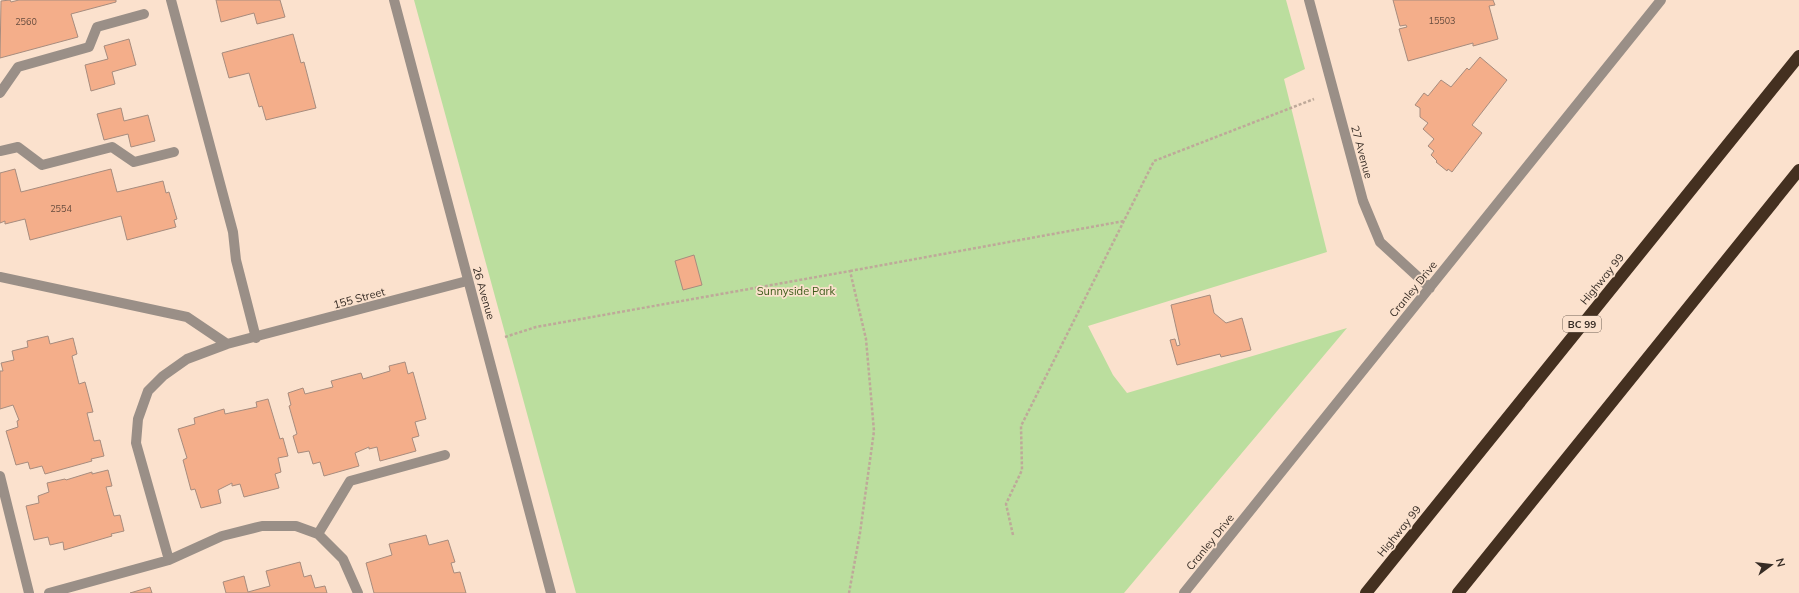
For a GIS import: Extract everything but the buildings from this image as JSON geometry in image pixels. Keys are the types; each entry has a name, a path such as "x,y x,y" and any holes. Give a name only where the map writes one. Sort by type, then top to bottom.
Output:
{"highway":[{"name":"Highway 99","path":"1366,593 1799,56"},
{"path":"1458,593 1799,170"}],"street":[{"path":"171,0 233,232 236,260 256,338"},
{"name":"26 Avenue","path":"394,0 467,281 485,343 551,593"},
{"name":"27 Avenue","path":"1309,0 1363,201 1380,242 1430,288"},
{"name":"Cranley Drive","path":"1184,593 1661,0"},
{"path":"0,93 18,67 89,46 97,27 144,14"},
{"path":"0,151 18,147 42,165 112,147 134,162 174,152"},
{"path":"0,277 187,317 227,344"},
{"name":"155 Street","path":"169,560 136,443 138,419 148,391 163,376 188,358 227,344 256,338 467,281"},
{"path":"318,534 350,481 445,454"},
{"path":"0,476 29,593"},
{"path":"49,593 169,560 222,536 262,526 296,526 318,534 343,559 358,593"}],"path":[{"path":"1013,535 1006,504 1022,470 1021,426 1154,161 1304,101 1319,97"},
{"path":"485,343 536,327 1124,221"},
{"path":"849,593 860,533 874,431 866,339 850,271"}],"green space":[{"name":"Sunnyside Park","path":"414,0 1286,0 1305,69 1284,79 1327,252 1088,326 1113,375 1127,393 1347,328 1124,593 576,593"}]}
